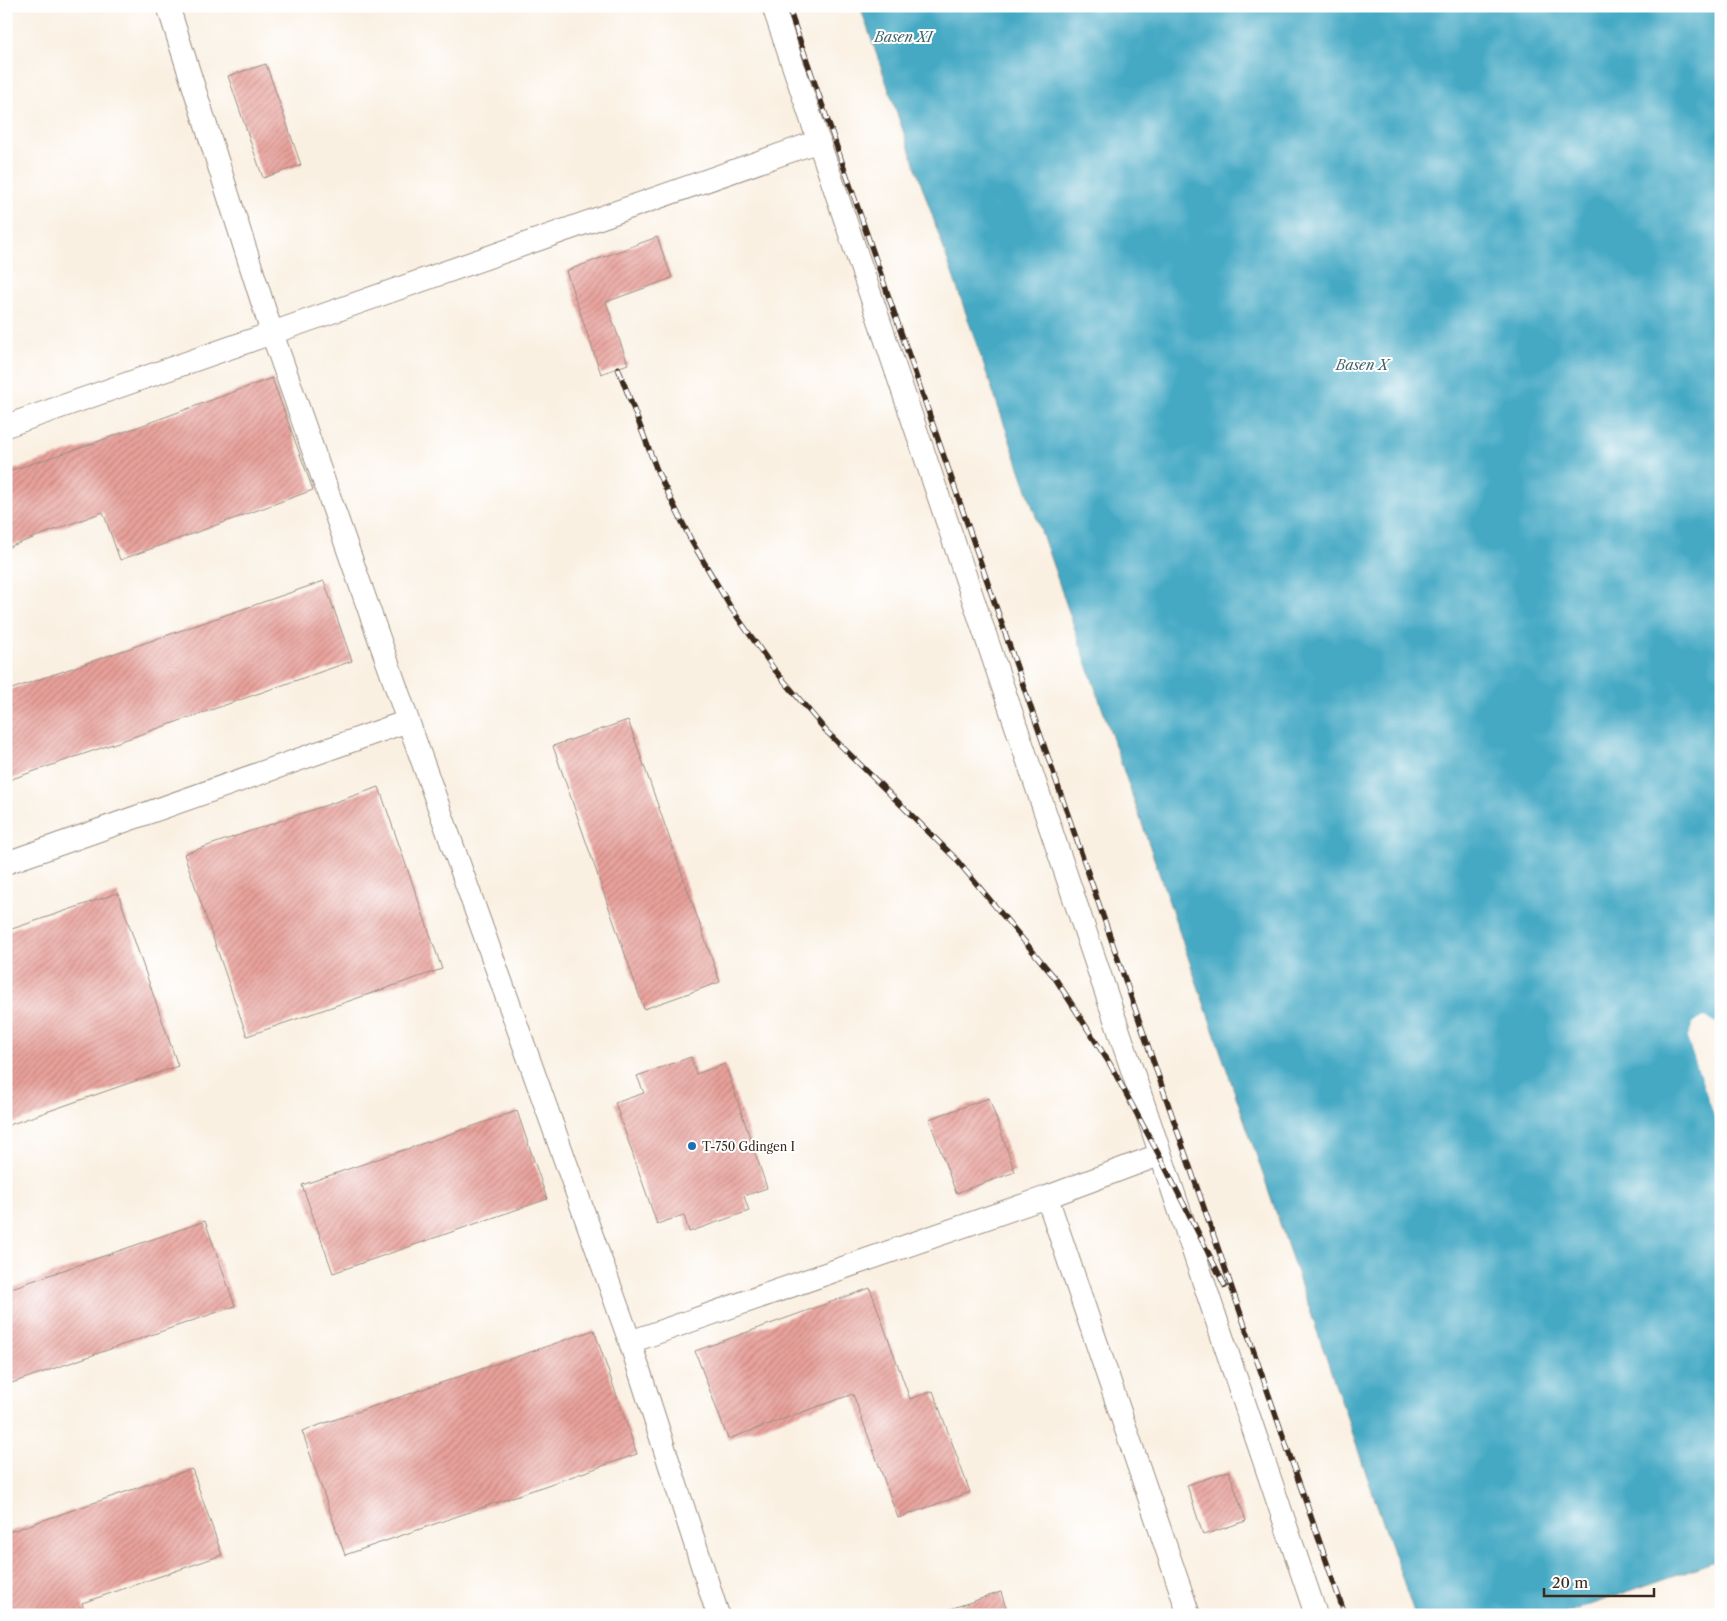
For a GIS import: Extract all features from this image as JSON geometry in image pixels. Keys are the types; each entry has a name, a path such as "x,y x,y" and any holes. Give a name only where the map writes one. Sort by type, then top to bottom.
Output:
{"lane":[{"path":"168,6 272,333 408,721 630,1342 718,1615"},
{"path":"773,6 1316,1615"},
{"path":"6,426 819,141"},
{"path":"6,863 408,721"},
{"path":"630,1342 1047,1197 1160,1155"},
{"path":"1047,1197 1189,1615"}],"water":[{"name":"Basen X","path":"860,6 1721,6 1721,1559 1561,1615 1415,1615"}],"pier":[{"path":"1705,1017 1721,1026 1721,1135 1687,1038 1694,1022"}],"building":[{"path":"266,64 301,165 263,178 228,76"},
{"path":"657,237 672,278 606,302 628,364 601,374 566,271"},
{"path":"272,378 313,490 120,560 103,512 6,548 6,472 80,448"},
{"path":"324,581 352,661 6,781 6,691"},
{"path":"628,720 720,982 644,1009 553,746"},
{"path":"379,787 442,969 247,1036 184,854"},
{"path":"118,893 178,1066 6,1126 6,931"},
{"name":"T-750 Gdingen I","path":"691,1057 696,1074 725,1064 767,1188 744,1196 749,1211 689,1232 684,1215 657,1224 615,1103 644,1093 637,1076"},
{"path":"989,1098 1015,1172 956,1193 929,1119"},
{"path":"517,1111 547,1199 333,1273 302,1185"},
{"path":"205,1221 235,1306 6,1385 6,1290"},
{"path":"870,1288 910,1399 933,1391 970,1492 898,1518 853,1394 728,1439 695,1351"},
{"path":"594,1330 637,1454 345,1555 302,1431"},
{"path":"192,1469 222,1555 82,1603 86,1615 6,1615 6,1533"},
{"path":"1229,1471 1246,1521 1203,1535 1187,1485"},
{"path":"1001,1592 1008,1615 935,1615 935,1614"}],"railway":[{"path":"788,6 1345,1615"},
{"path":"618,368 658,473 692,542 731,608 774,669 827,732 955,858 1055,978 1110,1064 1159,1155 1225,1286"}],"place":[{"name":"T-750 Gdingen I","path":"692,1146"}],"water label":[{"name":"Basen XI","path":"903,37"}]}
